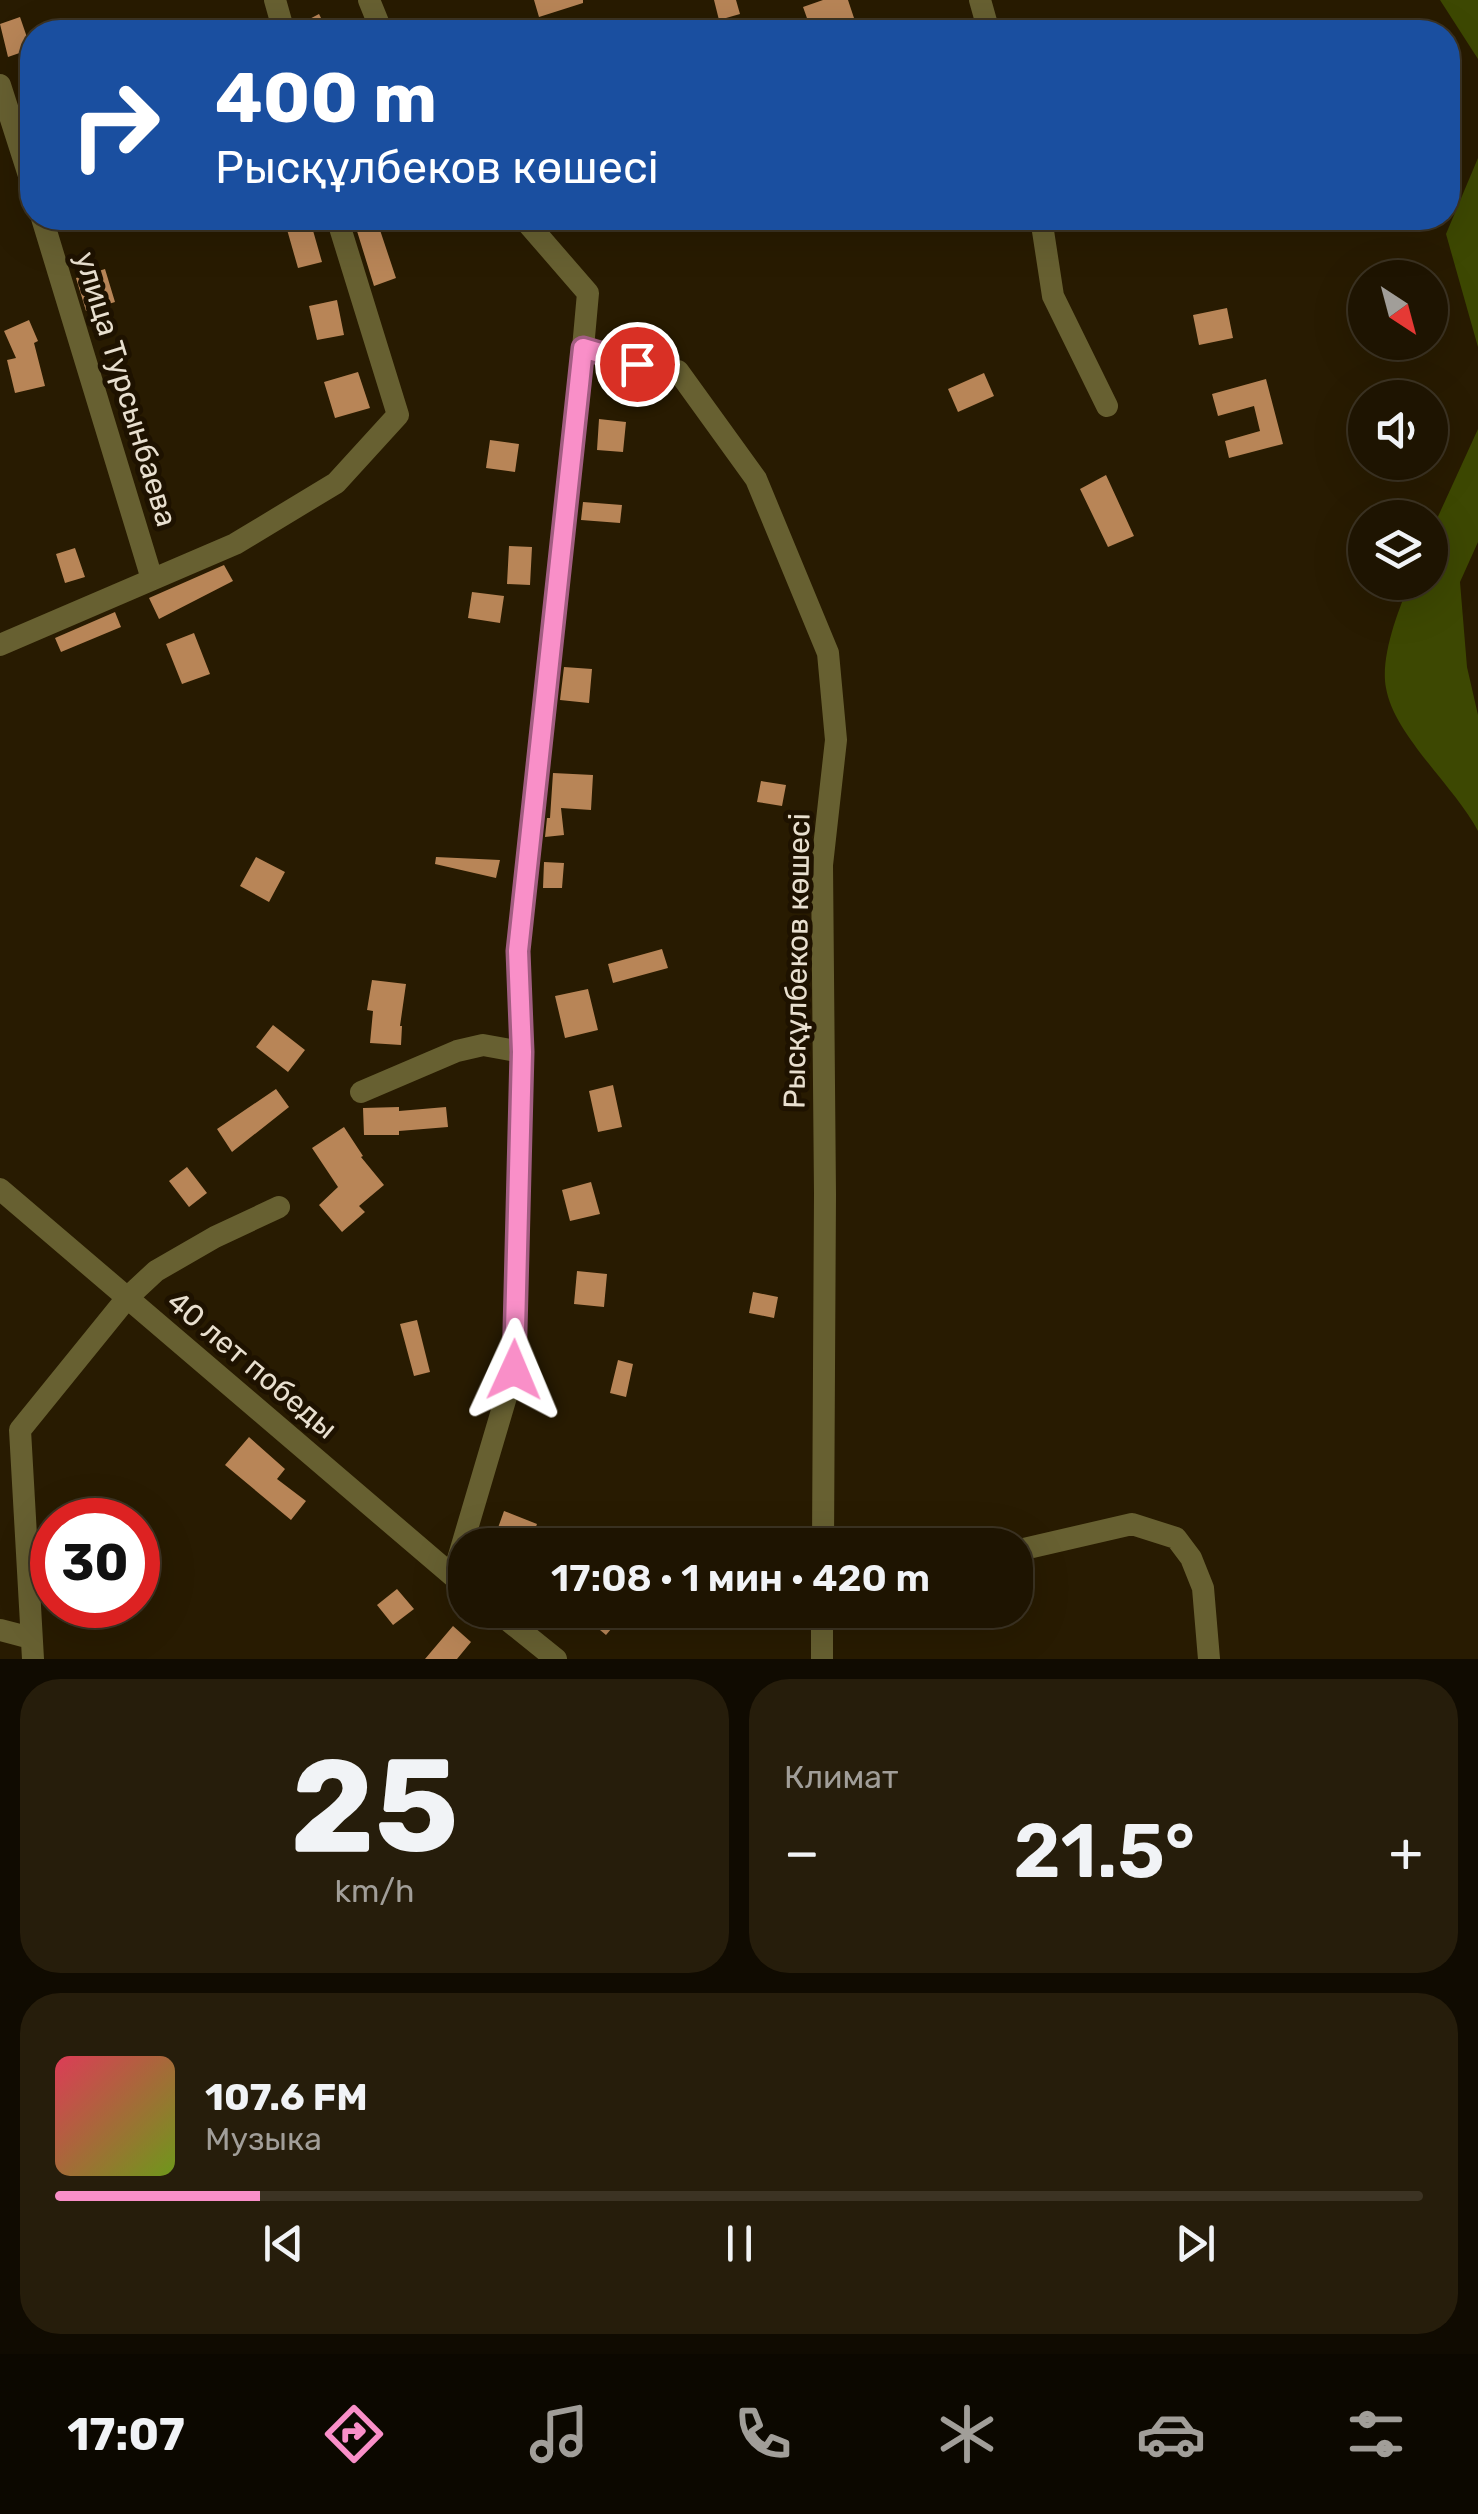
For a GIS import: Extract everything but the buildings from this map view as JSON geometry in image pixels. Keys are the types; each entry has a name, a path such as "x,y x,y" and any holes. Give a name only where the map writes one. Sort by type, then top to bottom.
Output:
{"street":[{"path":"0,84 20,147"},
{"name":"улица Турсынбаева","path":"46,230 152,578"},
{"path":"0,645 235,544 336,483 398,416 341,230"},
{"path":"473,1528 514,1370 522,1052 518,951 588,293 533,230"},
{"path":"1043,230 1053,296 1107,406"},
{"name":"Рысқұлбеков көшесі","path":"583,348 678,371 756,479 828,653 836,740 822,865 823,1528"},
{"path":"361,1092 483,1045 522,1052"},
{"name":"40 лет победы","path":"0,1189 448,1572"},
{"path":"32,1648 20,1430 127,1298 156,1271 214,1237 279,1207"},
{"path":"1033,1546 1132,1524 1176,1538 1191,1558 1202,1588 1209,1659"},
{"path":"517,1628 556,1659"},
{"path":"822,1628 822,1659"},
{"path":"0,1630 32,1648"}],"shaded area":[{"path":"1440,0 1478,0 1478,59 1460,31 1460,20 1453,20"},
{"path":"1478,158 1478,347 1446,234 1448,230 1460,230 1460,201"},
{"path":"1478,429 1478,542 1460,582 1467,667 1478,715 1478,831 1401,724 1386,688 1388,649 1403,600 1448,600 1446,500"}],"route":[{"path":"514,1370 522,1052 518,951 583,348 637,364"}]}
